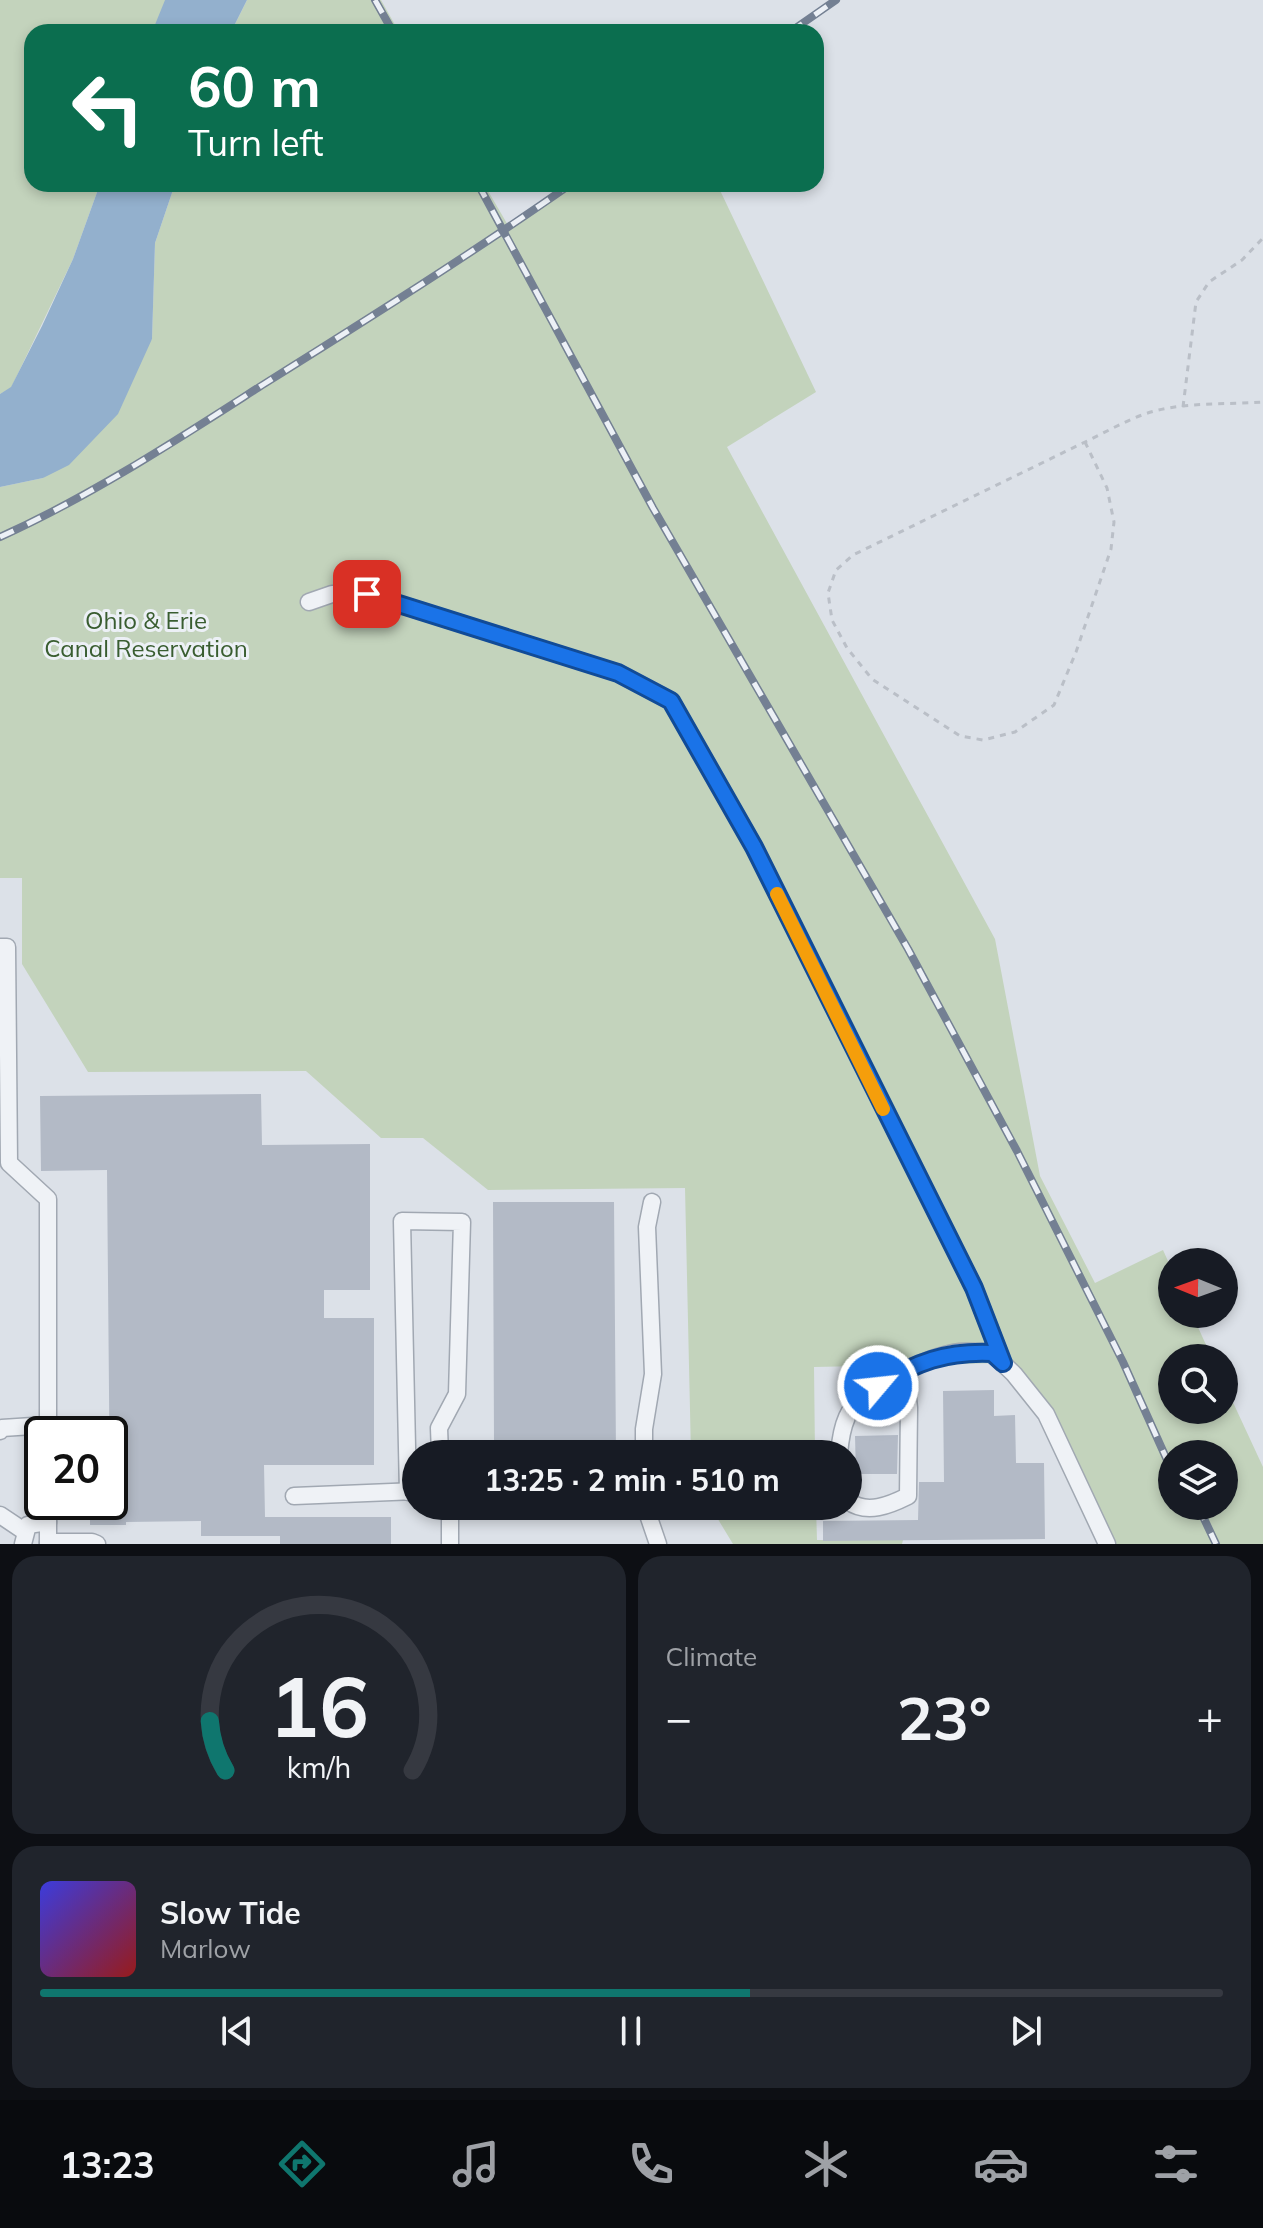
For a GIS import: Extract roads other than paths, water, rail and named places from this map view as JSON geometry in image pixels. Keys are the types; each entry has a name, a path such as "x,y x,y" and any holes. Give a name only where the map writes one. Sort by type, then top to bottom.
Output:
{"street":[{"path":"309,602 332,594 367,594 618,673 671,701 754,847 974,1288 1003,1363"},
{"path":"3,947 9,1163 48,1199 48,1416"},
{"path":"645,1440 653,1374 647,1227 652,1202"},
{"path":"410,1440 402,1221 462,1222 457,1394 439,1428 439,1440"},
{"path":"842,1440 847,1415 861,1397 905,1371 940,1356 961,1352 992,1353 1046,1414 1107,1544"},
{"path":"862,1506 885,1508 908,1496 909,1408 905,1371"},
{"path":"0,1431 2,1428 24,1429"},
{"path":"294,1496 402,1492"},
{"path":"0,1515 24,1538 28,1525 48,1522 48,1543 97,1544"},
{"path":"450,1520 450,1544"},
{"path":"642,1544 643,1520"},
{"path":"649,1520 658,1544"}],"water":[{"path":"165,0 247,0 235,24 155,24"},
{"path":"97,192 172,192 155,243 152,339 118,414 69,465 43,478 0,487 0,394 11,387 73,259"}],"railway":[{"path":"375,0 388,24"},
{"path":"802,24 836,0"},
{"path":"482,192 653,508 908,949 1017,1151 1123,1362 1158,1440"},
{"path":"0,537 102,485 167,446 419,286 559,192"},
{"path":"1205,1520 1216,1544"}],"park label":[{"name":"Ohio & Erie Canal Reservation","path":"146,635"}]}
